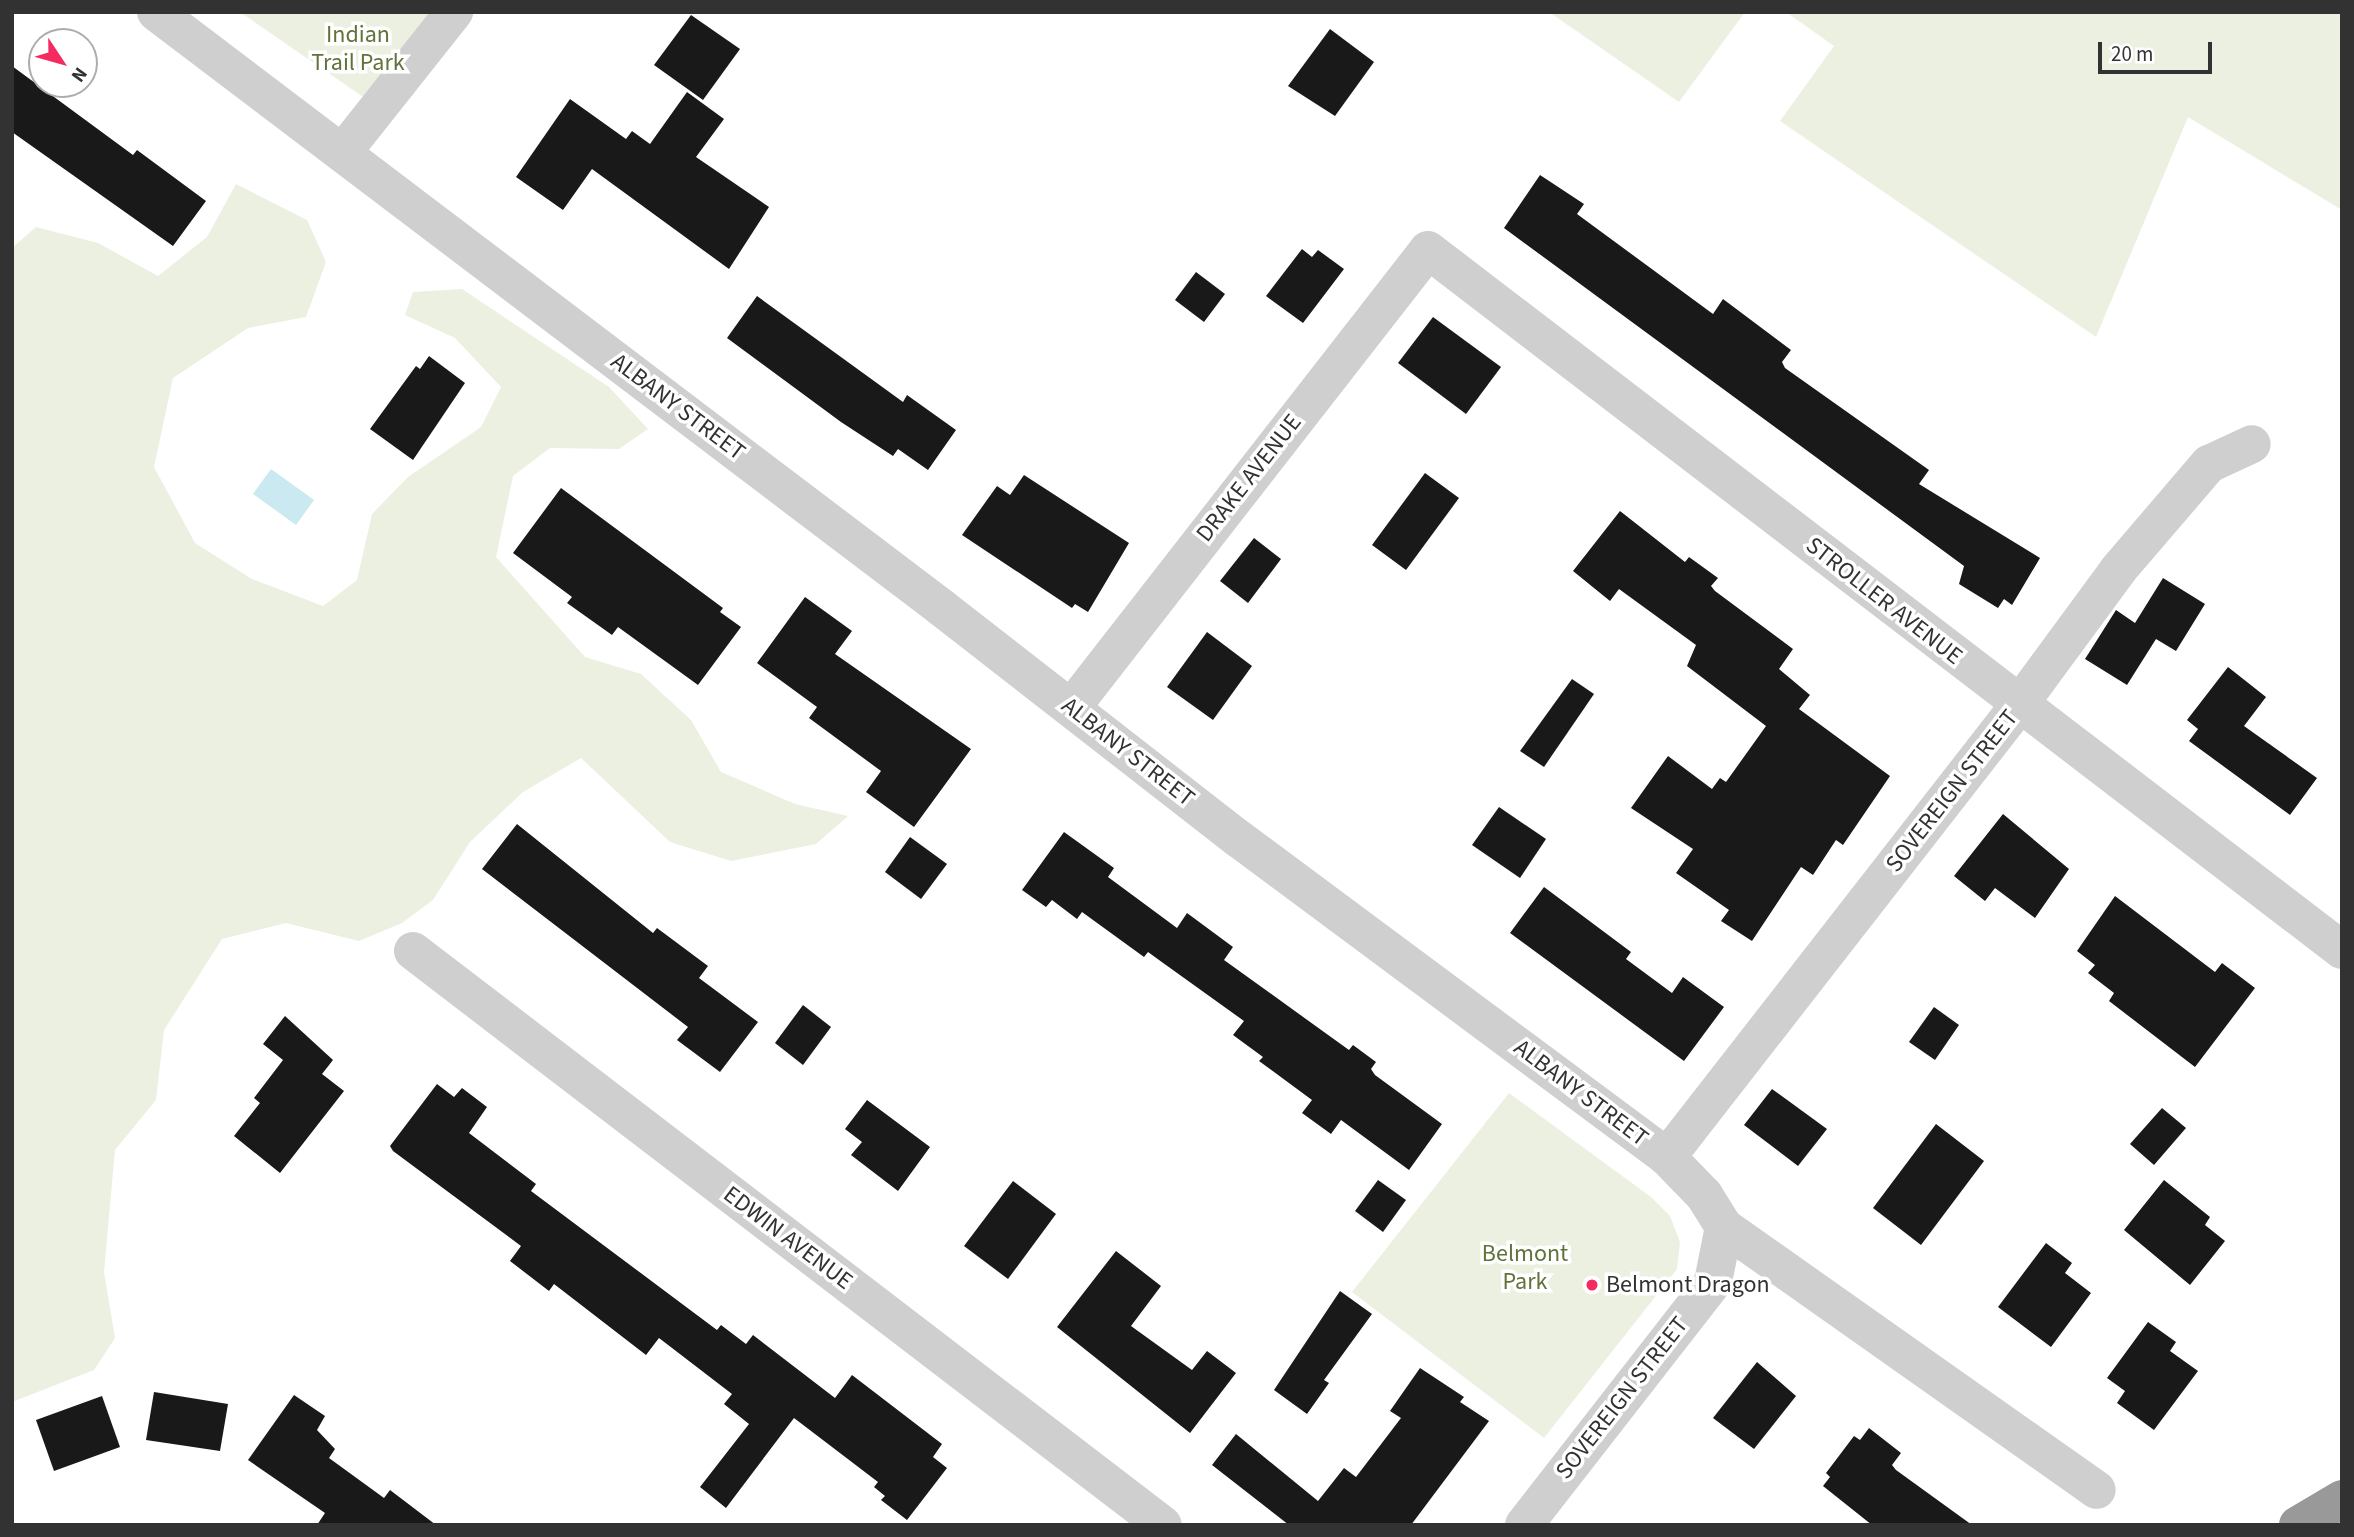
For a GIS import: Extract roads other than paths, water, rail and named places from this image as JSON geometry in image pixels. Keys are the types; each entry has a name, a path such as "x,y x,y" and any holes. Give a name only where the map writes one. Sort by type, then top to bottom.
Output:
{"highway":[{"path":"2298,1525 2342,1499"}],"street":[{"name":"ALBANY STREET","path":"156,12 1072,707 1239,839 1667,1157 1704,1195 1724,1227 2097,1490"},
{"path":"343,152 454,12"},
{"name":"DRAKE AVENUE","path":"1072,707 1428,250"},
{"name":"STROLLER AVENUE","path":"1428,250 2342,950"},
{"name":"SOVEREIGN STREET","path":"1667,1157 2019,705 2118,570 2209,464 2252,444"},
{"name":"EDWIN AVENUE","path":"413,951 1163,1525"},
{"name":"SOVEREIGN STREET","path":"1524,1525 1713,1282 1724,1227"}],"water":[{"path":"271,469 314,500 296,525 253,494"}],"place":[{"name":"Belmont Dragon","path":"1592,1285"}],"park label":[{"name":"Indian Trail Park","path":"358,49"},
{"name":"Belmont Park","path":"1525,1268"}]}
